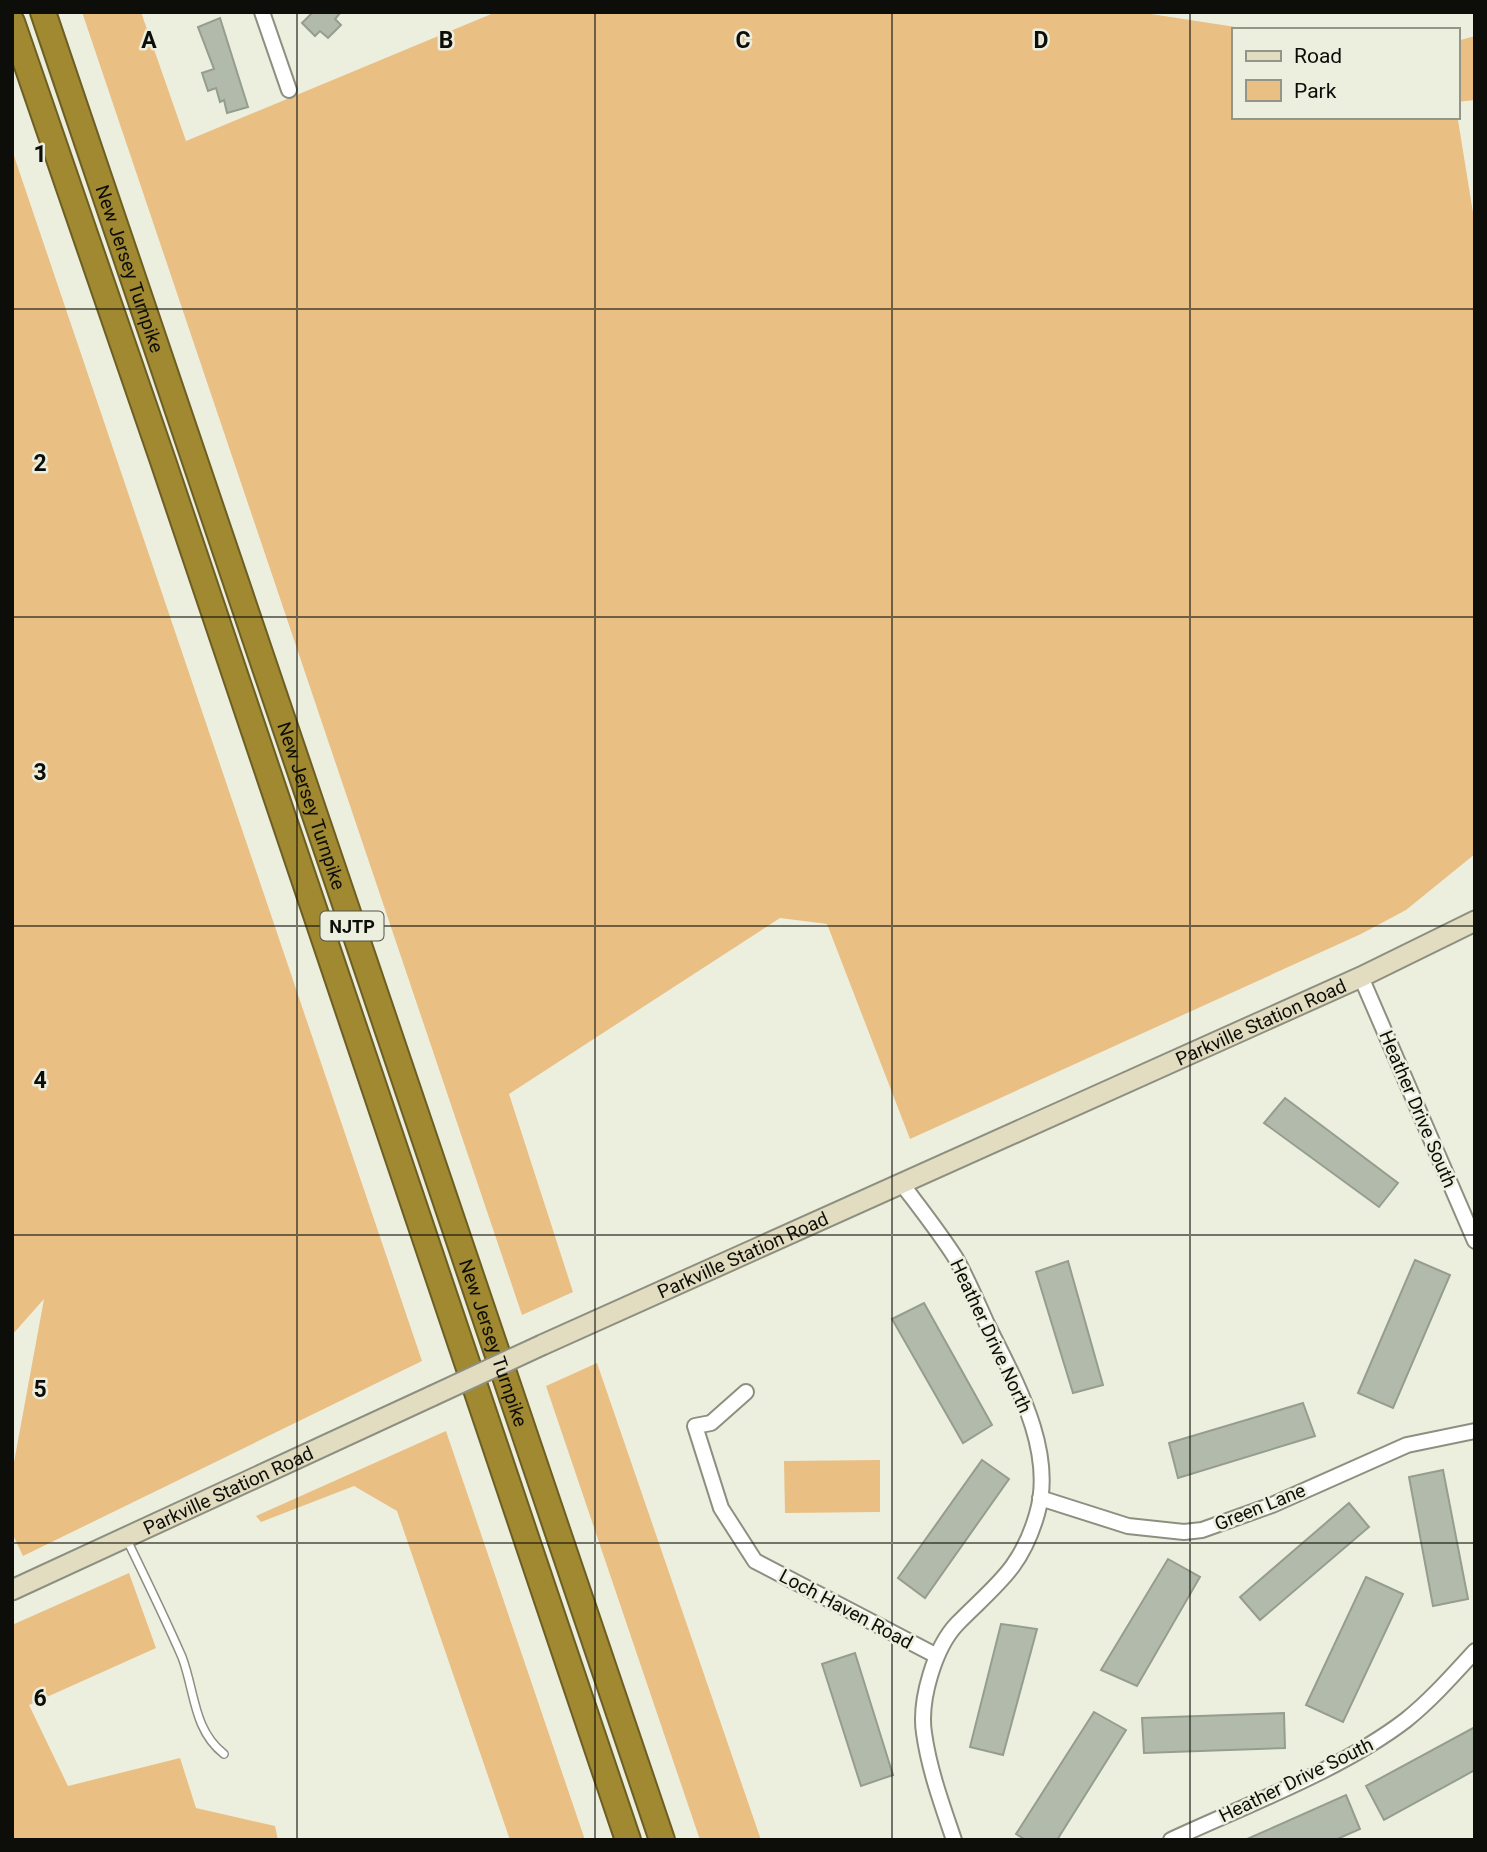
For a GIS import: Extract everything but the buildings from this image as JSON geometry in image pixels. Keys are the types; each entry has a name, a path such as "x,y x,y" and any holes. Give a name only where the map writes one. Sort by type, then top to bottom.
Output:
{"highway":[{"name":"New Jersey Turnpike","path":"43,12 662,1840"},
{"name":"New Jersey Turnpike","path":"12,22 163,461 628,1840"}],"main road":[{"name":"Parkville Station Road","path":"12,1590 542,1345 1361,977 1475,921"}],"street":[{"path":"262,12 289,90"},
{"name":"Heather Drive South","path":"1361,977 1475,1241"},
{"name":"Heather Drive North","path":"902,1184 956,1259 1027,1405 1040,1460 1042,1484 1031,1534 1008,1575 955,1626 937,1656 928,1683 923,1731 938,1793 954,1840"},
{"name":"Loch Haven Road","path":"746,1392 711,1423 695,1426 721,1508 755,1561 937,1656"},
{"name":"Green Lane","path":"1040,1497 1128,1526 1184,1532 1202,1530 1272,1506 1406,1445 1475,1431"},
{"name":"Heather Drive South","path":"1171,1840 1369,1746 1407,1719 1450,1679 1475,1651"}],"lane":[{"path":"127,1538 182,1658 195,1709 207,1737 224,1754"}],"green space":[{"path":"82,12 141,12 186,141 496,12 1138,12 1242,28 1232,28 1232,119 1458,119 1475,225 1475,854 1406,910 1361,934 910,1139 827,924 780,918 509,1094 573,1292 522,1315"},
{"path":"1475,36 1475,100 1459,102 1459,40"},
{"path":"12,150 422,1361 23,1556 12,1533 12,1473 44,1299 12,1335"},
{"path":"597,1363 761,1840 700,1840 546,1386"},
{"path":"446,1431 585,1840 510,1840 397,1511 354,1486 261,1522 256,1516"},
{"path":"880,1460 880,1512 785,1513 784,1461"},
{"path":"129,1573 156,1648 29,1705 68,1786 180,1758 196,1808 275,1826 278,1840 12,1840 12,1625"}]}
